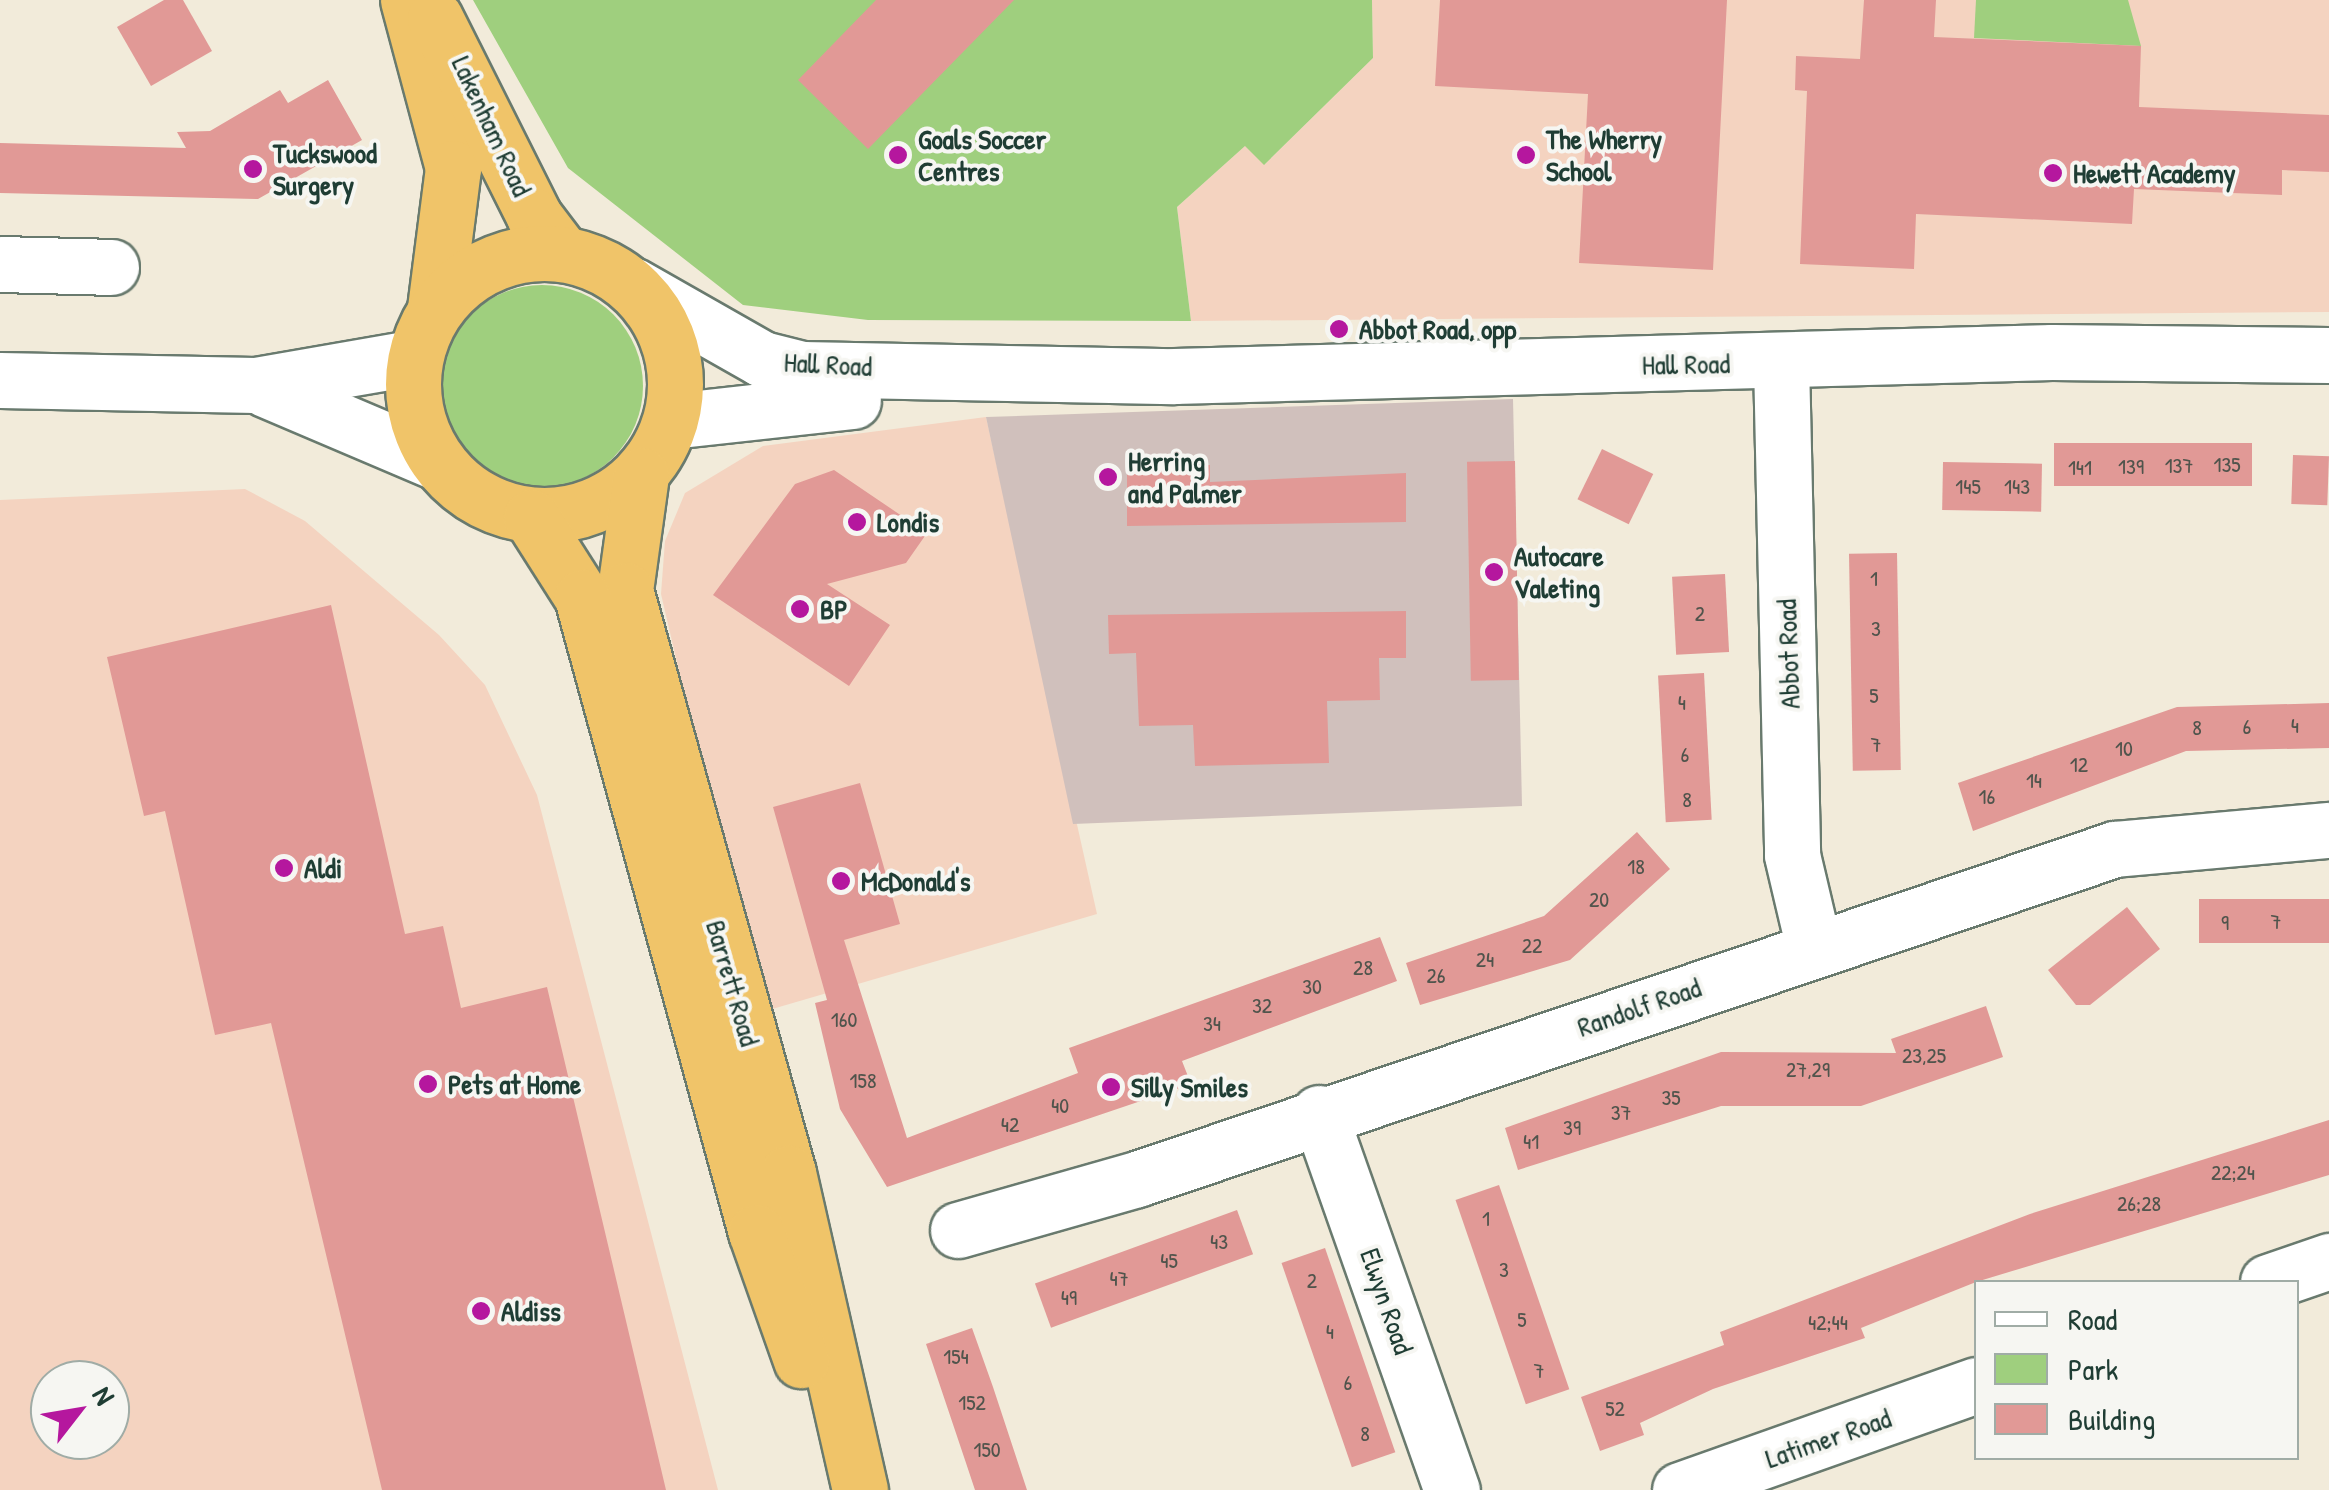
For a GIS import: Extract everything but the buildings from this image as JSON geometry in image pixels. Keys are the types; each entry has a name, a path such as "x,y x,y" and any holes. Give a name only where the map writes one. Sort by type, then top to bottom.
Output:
{"highway":[{"name":"Lakenham Road","path":"408,0 453,168 436,309"},
{"name":"Lakenham Road","path":"420,0 452,39 534,216 562,253"},
{"path":"412,358 436,309 485,266 562,253"},
{"name":"Hall Road","path":"412,358 418,421 437,462 479,499 531,517 588,510 641,475 671,421 677,377 664,327 632,285 562,253"},
{"name":"Barrett Road","path":"641,475 625,590 788,1173 860,1490"},
{"name":"Barrett Road","path":"531,517 582,597 756,1232 846,1490"}],"street":[{"path":"0,264 111,267"},
{"name":"Hall Road","path":"632,285 762,359 802,369 974,365 1043,377 2329,355"},
{"name":"Hall Road","path":"0,380 255,385 412,358"},
{"name":"Abbot Road","path":"1781,362 1792,855 1813,944"},
{"name":"Hall Road","path":"671,421 788,402 975,395 1043,377"},
{"name":"Hall Road","path":"255,385 437,462"},
{"name":"Randolf Road","path":"958,1230 1813,944 2114,849 2329,830"},
{"name":"Elwyn Road","path":"1318,1112 1452,1490"},
{"path":"2274,1280 2329,1261"},
{"name":"Latimer Road","path":"1680,1490 1974,1386"}],"shaded area":[{"path":"1372,0 2329,0 2329,312 1191,321 1177,207 1246,145 1265,164 1373,58"},
{"path":"1513,399 1522,806 1073,824 986,417"},
{"path":"986,417 1097,914 759,1013 661,594 665,541 685,493 763,446"},
{"path":"245,489 305,521 439,635 485,685 537,795 718,1490 0,1490 0,500"}],"green space":[{"name":"Goals Soccer Centres","path":"473,0 1372,0 1373,58 1264,165 1245,146 1177,207 1191,321 868,320 743,305 568,168"},
{"path":"1976,0 2128,0 2141,46 1974,38"},
{"path":"542,285 581,293 613,315 635,347 643,386 635,425 613,457 581,479 542,487 503,479 471,457 449,425 441,386 449,347 471,315 503,293"}],"place":[{"name":"Goals Soccer Centres","path":"898,155"},
{"name":"The Wherry School","path":"1526,155"},
{"name":"Tuckswood Surgery","path":"253,169"},
{"name":"Hewett Academy","path":"2053,173"},
{"name":"Abbot Road, opp","path":"1339,329"},
{"name":"Herring and Palmer","path":"1108,477"},
{"name":"Londis","path":"857,522"},
{"name":"Autocare Valeting","path":"1494,572"},
{"name":"BP","path":"800,609"},
{"name":"Aldi","path":"284,868"},
{"name":"McDonald's","path":"841,881"},
{"name":"Pets at Home","path":"428,1084"},
{"name":"Silly Smiles","path":"1111,1087"},
{"name":"Aldiss","path":"481,1311"}]}
